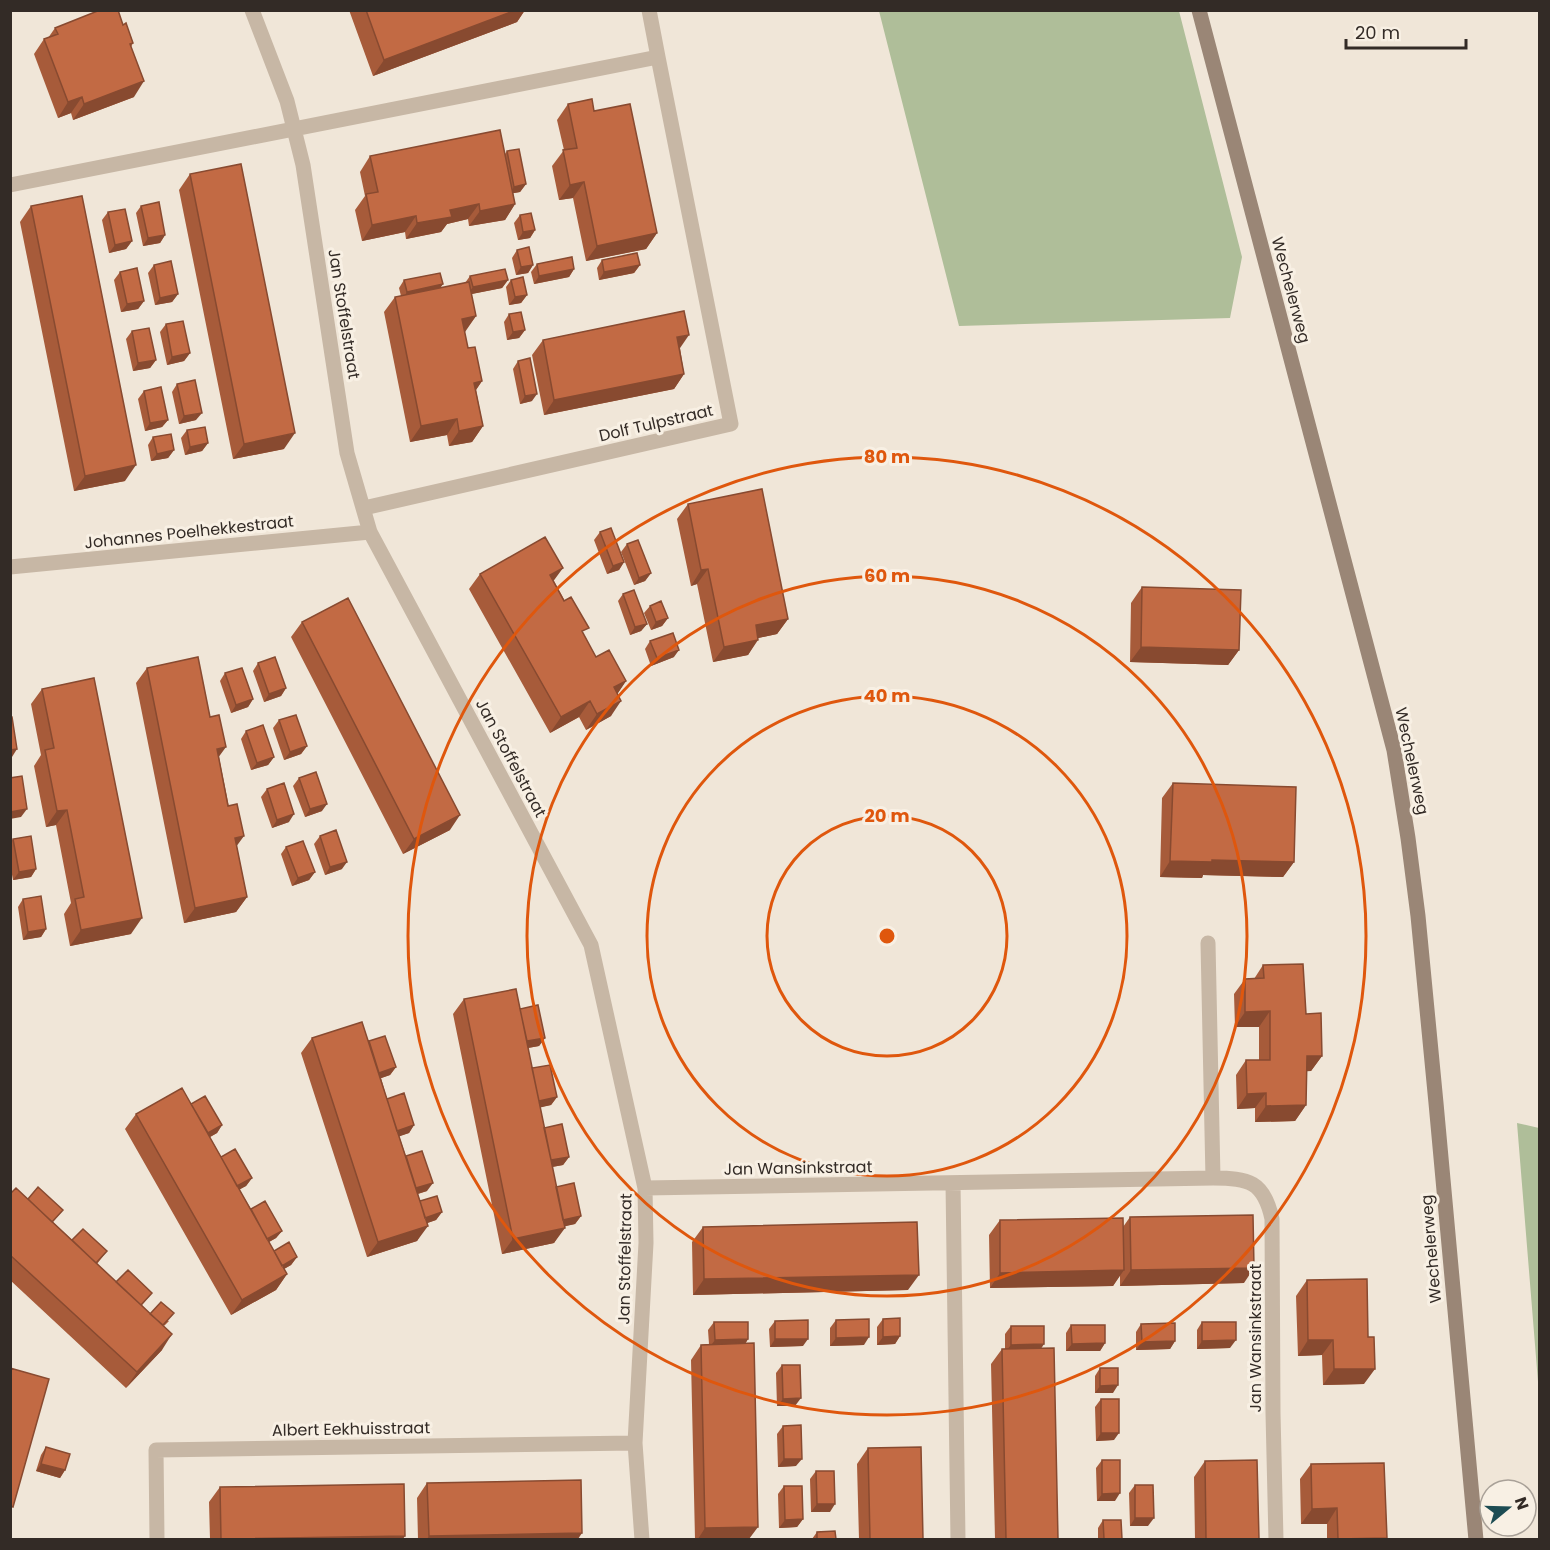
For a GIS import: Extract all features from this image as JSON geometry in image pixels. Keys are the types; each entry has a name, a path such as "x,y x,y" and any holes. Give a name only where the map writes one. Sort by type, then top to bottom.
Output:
{"street":[{"name":"Jan Stoffelstraat","path":"252,10 287,101 303,165 347,453 370,532 591,945 645,1188 646,1243 635,1443 642,1539"},
{"name":"Dolf Tulpstraat","path":"364,508 731,424 649,10"},
{"name":"Wechelerweg","path":"1199,10 1394,750 1418,915 1476,1539"},
{"path":"10,185 658,57"},
{"name":"Johannes Poelhekkestraat","path":"10,567 370,532"},
{"path":"1208,943 1213,1178"},
{"name":"Jan Wansinkstraat","path":"645,1188 1213,1178 1235,1178 1251,1182 1263,1194 1270,1207 1272,1219 1276,1539"},
{"path":"953,1183 958,1539"},
{"name":"Albert Eekhuisstraat","path":"157,1539 156,1450 635,1443"}],"green space":[{"path":"879,11 1179,11 1242,257 1230,318 959,326"},
{"path":"1517,1123 1539,1128 1539,1394"}],"building":[{"path":"100,10 118,10 123,25 126,23 133,43 130,44 144,81 84,104 82,97 68,102 44,39 58,34 55,28"},
{"path":"366,10 516,10 384,60"},
{"path":"592,99 594,111 630,104 657,233 597,246 584,182 570,185 563,150 577,148 568,104"},
{"path":"500,130 515,204 480,211 479,204 450,210 452,217 417,223 416,216 372,225 366,194 378,192 370,156"},
{"path":"519,149 526,184 514,187 507,151"},
{"path":"241,164 295,433 244,444 190,174"},
{"path":"82,196 136,465 85,476 31,206"},
{"path":"159,202 165,235 148,238 141,206"},
{"path":"125,209 132,241 115,245 108,212"},
{"path":"531,213 535,230 523,232 520,215"},
{"path":"529,247 533,265 521,267 517,250"},
{"path":"637,253 640,265 604,272 602,260"},
{"path":"572,257 574,269 539,276 537,264"},
{"path":"171,261 178,294 160,298 154,265"},
{"path":"137,268 144,301 127,304 120,272"},
{"path":"505,269 508,280 473,287 470,276"},
{"path":"440,273 443,284 407,292 404,280"},
{"path":"523,277 527,295 515,297 511,280"},
{"path":"469,282 476,316 462,319 468,348 475,347 482,381 474,383 483,426 459,431 457,419 421,426 395,297"},
{"path":"684,311 689,335 677,337 684,374 554,400 543,340"},
{"path":"521,312 525,330 513,332 509,314"},
{"path":"183,321 190,353 172,357 166,324"},
{"path":"149,328 156,360 138,363 132,331"},
{"path":"530,358 537,394 525,396 518,361"},
{"path":"195,380 202,413 184,416 177,384"},
{"path":"161,387 168,420 150,423 144,391"},
{"path":"205,427 208,443 190,447 187,430"},
{"path":"171,434 174,450 157,454 153,437"},
{"path":"762,489 788,619 756,625 758,640 724,647 708,569 701,570 688,504"},
{"path":"611,528 624,562 613,566 600,532"},
{"path":"545,537 563,568 550,575 564,601 571,597 589,628 582,631 596,657 609,650 626,681 614,687 621,701 597,714 590,701 561,717 480,574"},
{"path":"638,540 651,573 639,578 627,544"},
{"path":"1142,587 1241,590 1239,650 1141,647"},
{"path":"634,590 647,624 635,627 623,594"},
{"path":"348,598 460,815 414,839 302,622"},
{"path":"661,601 668,618 656,622 650,606"},
{"path":"673,633 679,650 657,658 650,641"},
{"path":"198,657 210,717 219,715 226,747 217,749 228,806 237,804 244,836 235,838 247,897 195,908 147,668"},
{"path":"275,657 286,688 269,694 258,663"},
{"path":"242,668 253,699 236,705 225,673"},
{"path":"94,678 142,918 81,930 75,899 84,897 67,810 57,811 45,750 54,748 42,689"},
{"path":"296,715 307,746 290,752 279,720"},
{"path":"10,717 12,717 17,749 10,750"},
{"path":"263,725 274,757 257,763 246,731"},
{"path":"316,772 327,804 310,809 299,778"},
{"path":"22,776 27,809 10,812 10,778"},
{"path":"284,783 294,814 277,820 267,789"},
{"path":"1173,783 1296,787 1294,862 1170,861"},
{"path":"336,830 347,862 330,867 320,836"},
{"path":"31,836 36,869 19,872 13,839"},
{"path":"303,841 315,872 298,878 286,847"},
{"path":"41,896 46,929 28,932 23,899"},
{"path":"1303,964 1306,1014 1321,1013 1322,1056 1307,1056 1306,1105 1266,1106 1266,1093 1247,1094 1246,1060 1270,1060 1270,1011 1245,1012 1245,979 1264,978 1263,965"},
{"path":"516,989 565,1228 513,1239 464,999"},
{"path":"538,1005 545,1038 527,1041 520,1009"},
{"path":"362,1022 428,1226 378,1242 312,1038"},
{"path":"385,1036 396,1067 379,1073 369,1041"},
{"path":"550,1065 557,1097 539,1101 532,1068"},
{"path":"182,1088 287,1274 242,1300 136,1114"},
{"path":"404,1093 414,1125 397,1131 387,1099"},
{"path":"205,1096 222,1125 208,1133 191,1104"},
{"path":"562,1124 569,1157 551,1160 544,1128"},
{"path":"235,1149 252,1178 237,1186 221,1157"},
{"path":"422,1151 433,1183 416,1188 406,1156"},
{"path":"574,1183 581,1216 563,1220 556,1187"},
{"path":"38,1187 63,1210 52,1222 28,1199"},
{"path":"16,1188 172,1334 137,1372 10,1255 10,1194"},
{"path":"437,1196 442,1212 425,1218 420,1201"},
{"path":"265,1201 282,1231 267,1239 251,1209"},
{"path":"1253,1215 1254,1268 1131,1270 1130,1217"},
{"path":"1123,1218 1124,1270 1000,1273 1000,1220"},
{"path":"917,1222 919,1275 704,1279 703,1227"},
{"path":"83,1229 107,1251 96,1263 72,1240"},
{"path":"289,1242 297,1257 282,1266 274,1251"},
{"path":"128,1270 152,1293 141,1305 116,1282"},
{"path":"1367,1279 1368,1337 1374,1337 1375,1369 1334,1369 1333,1340 1308,1340 1307,1280"},
{"path":"161,1302 174,1313 163,1325 150,1314"},
{"path":"900,1318 900,1336 883,1337 883,1319"},
{"path":"869,1319 869,1337 836,1338 836,1320"},
{"path":"808,1320 808,1339 775,1339 775,1321"},
{"path":"714,1322 748,1322 748,1339 715,1340"},
{"path":"1202,1322 1236,1322 1236,1340 1202,1341"},
{"path":"1175,1323 1175,1341 1142,1342 1141,1324"},
{"path":"1071,1325 1105,1325 1105,1343 1072,1344"},
{"path":"1011,1326 1044,1326 1044,1344 1011,1345"},
{"path":"754,1343 758,1527 705,1528 701,1345"},
{"path":"1054,1348 1058,1539 1006,1539 1002,1349"},
{"path":"782,1365 800,1365 801,1398 783,1399"},
{"path":"10,1368 49,1379 13,1507 10,1506"},
{"path":"1100,1368 1118,1368 1118,1385 1100,1386"},
{"path":"1101,1399 1119,1399 1119,1433 1101,1433"},
{"path":"801,1425 802,1459 784,1459 783,1426"},
{"path":"46,1447 70,1454 65,1470 41,1464"},
{"path":"921,1447 923,1539 870,1539 868,1448"},
{"path":"1102,1460 1120,1460 1120,1493 1102,1494"},
{"path":"1257,1460 1259,1539 1206,1539 1205,1461"},
{"path":"1384,1463 1387,1538 1338,1539 1337,1508 1312,1509 1311,1464"},
{"path":"816,1471 834,1471 835,1504 817,1504"},
{"path":"581,1480 582,1533 429,1536 427,1483"},
{"path":"404,1484 405,1536 221,1539 220,1487"},
{"path":"1135,1485 1153,1485 1154,1518 1135,1518"},
{"path":"784,1486 802,1486 803,1519 785,1520"},
{"path":"1103,1520 1121,1520 1122,1539 1104,1539"},
{"path":"835,1531 836,1539 817,1539 817,1532"}]}
